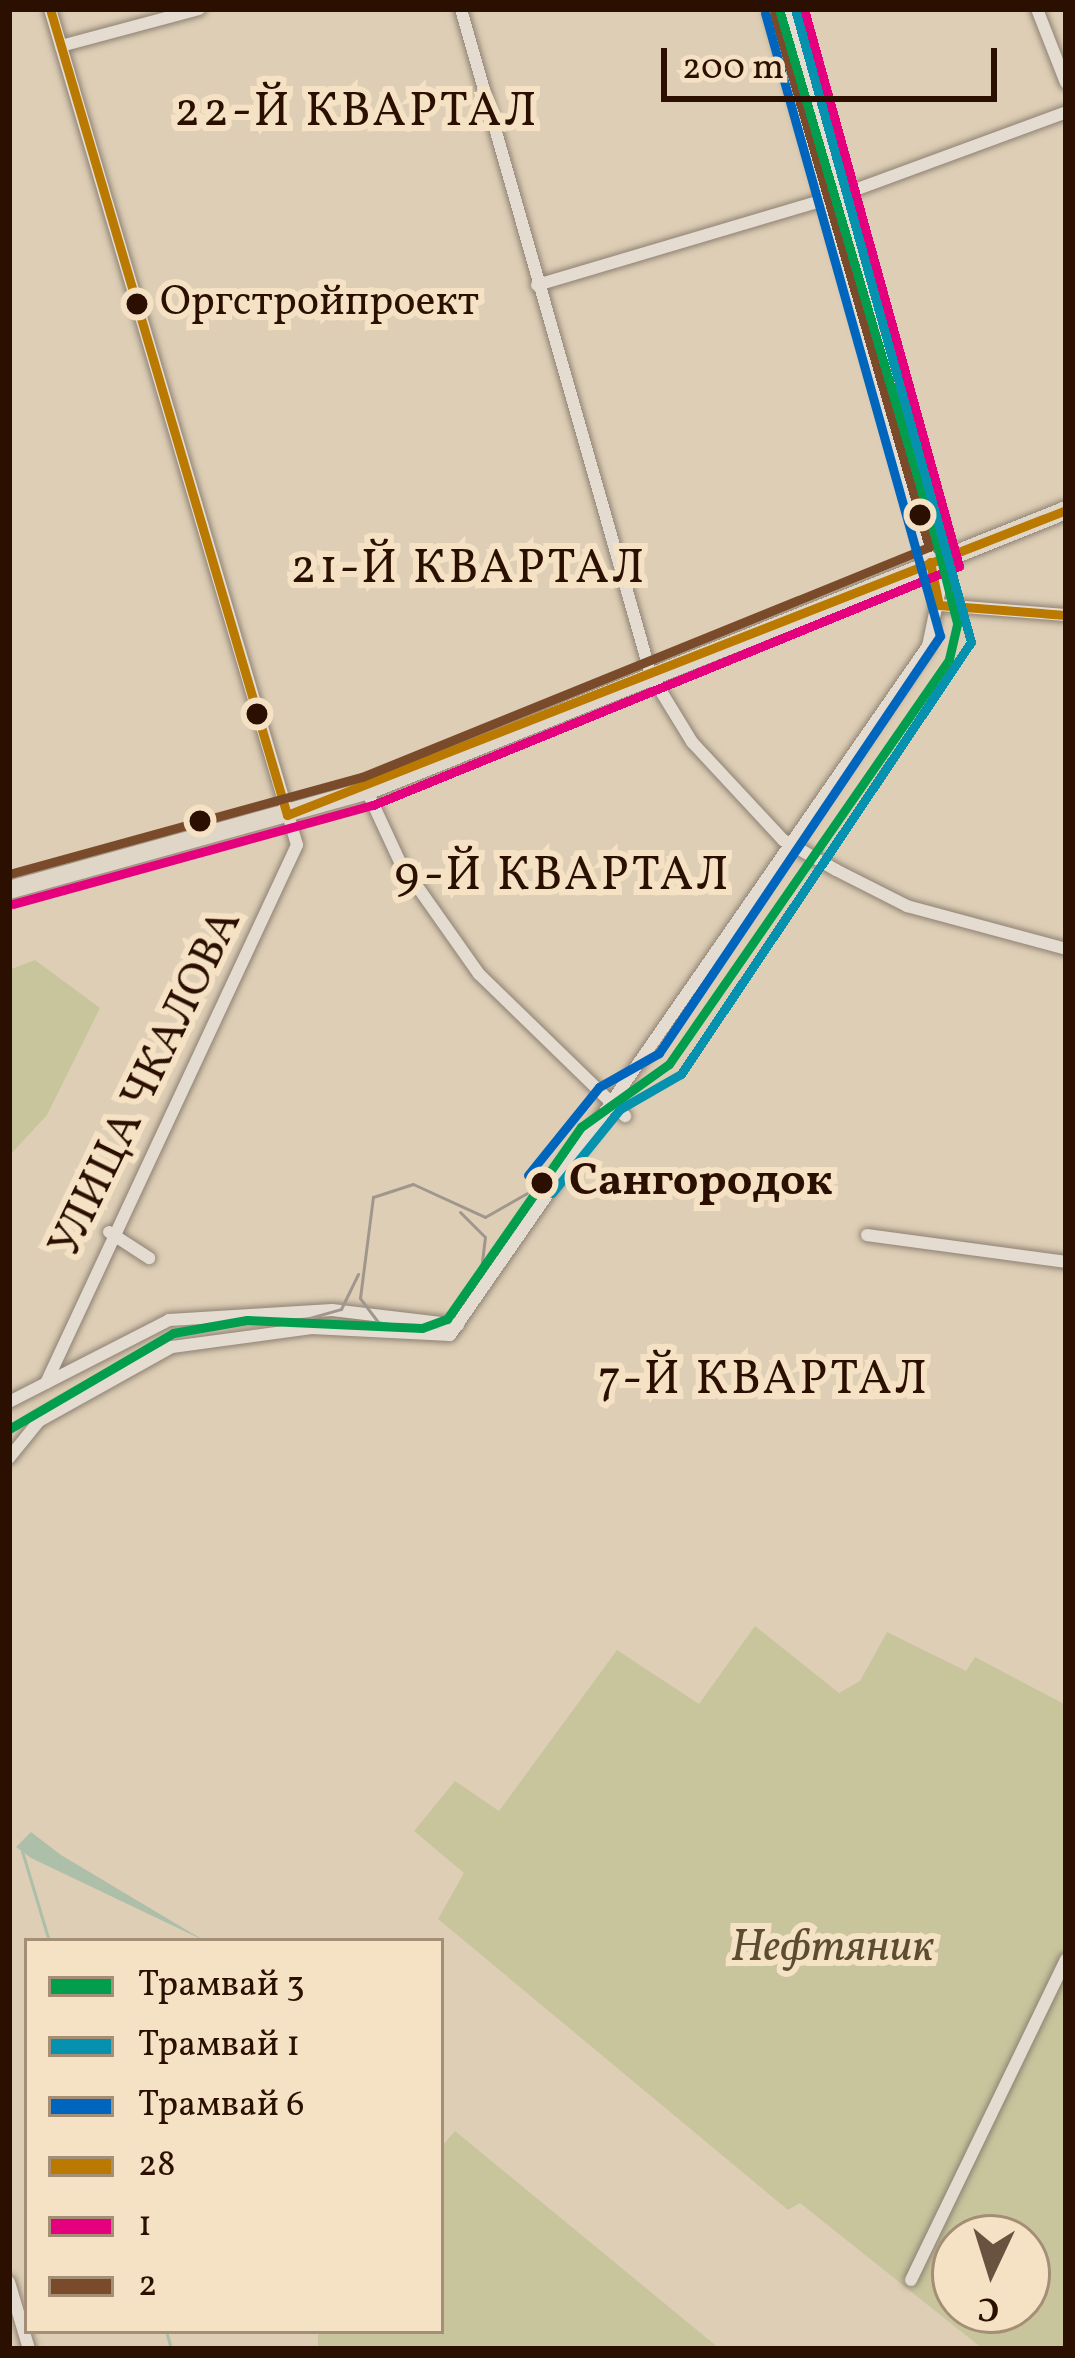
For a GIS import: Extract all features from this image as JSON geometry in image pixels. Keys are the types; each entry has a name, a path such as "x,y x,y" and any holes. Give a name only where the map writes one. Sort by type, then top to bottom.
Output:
{"main road":[{"path":"9,890 367,791 1066,510"}],"street":[{"name":"УЛИЦА ЧКАЛОВА","path":"46,1383 109,1232 289,878 297,845 50,9"},
{"path":"61,46 145,16 199,9"},
{"path":"461,9 651,676 726,788 794,845 907,906 1066,949"},
{"path":"770,9 939,559"},
{"path":"454,1330 620,1112 928,646 939,605 939,559 788,9"},
{"path":"1037,9 1066,83"},
{"path":"537,284 827,199 1066,112"},
{"path":"939,605 1066,615"},
{"path":"367,791 400,862 479,974 620,1112"},
{"path":"109,1232 149,1258"},
{"path":"868,1235 1066,1262"},
{"path":"9,1402 169,1320 224,1312 454,1330"},
{"path":"9,1458 39,1421 172,1347 311,1328 454,1330"},
{"path":"911,2280 1066,1960"},
{"path":"9,2282 24,2332"}],"green space":[{"path":"35,960 100,1008 47,1115 9,1156 9,970"},
{"name":"Нефтяник","path":"755,1626 839,1693 860,1681 887,1632 966,1671 975,1657 1066,1705 1066,2349 983,2349 964,2334 1051,2334 1051,2214 931,2214 931,2308 800,2203 788,2210 438,1919 464,1873 414,1831 455,1781 499,1811 617,1650 699,1704"},
{"path":"455,2131 720,2349 318,2349 318,2334 444,2334 444,2144"}],"shaded area":[{"path":"31,1832 200,1938 31,1858 16,1847"}],"waterway":[{"path":"22,1851 48,1938"},
{"path":"167,2334 170,2345"}],"tram line":[{"name":"3","path":"9,1429 173,1333 247,1320 422,1328 447,1319 581,1127 669,1064 949,659 957,623 936,540 779,9"},
{"name":"1","path":"552,1193 620,1109 681,1074 971,642 795,9"},
{"name":"6","path":"528,1175 599,1087 659,1053 940,636 765,13"},
{"path":"404,1328 378,1322 360,1298 373,1197 413,1184 485,1217 527,1193"},
{"path":"460,1212 485,1237 481,1271"},
{"path":"306,1319 341,1309 358,1274"}],"transit line":[{"name":"28","path":"50,9 287,815"},
{"name":"1","path":"13,904 373,805 959,566 804,9"},
{"name":"2","path":"9,874 362,777 929,547 774,13"},
{"name":"28","path":"287,815 1066,510"},
{"name":"28","path":"930,562 939,605 1066,615"}],"place":[{"name":"Оргстройпроект","path":"137,304"},
{"name":"Сангородок","path":"542,1183"}],"district":[{"name":"22-Й КВАРТАЛ","path":"357,113"},
{"name":"21-Й КВАРТАЛ","path":"469,570"},
{"name":"9-Й КВАРТАЛ","path":"563,877"},
{"name":"7-Й КВАРТАЛ","path":"764,1381"}]}
